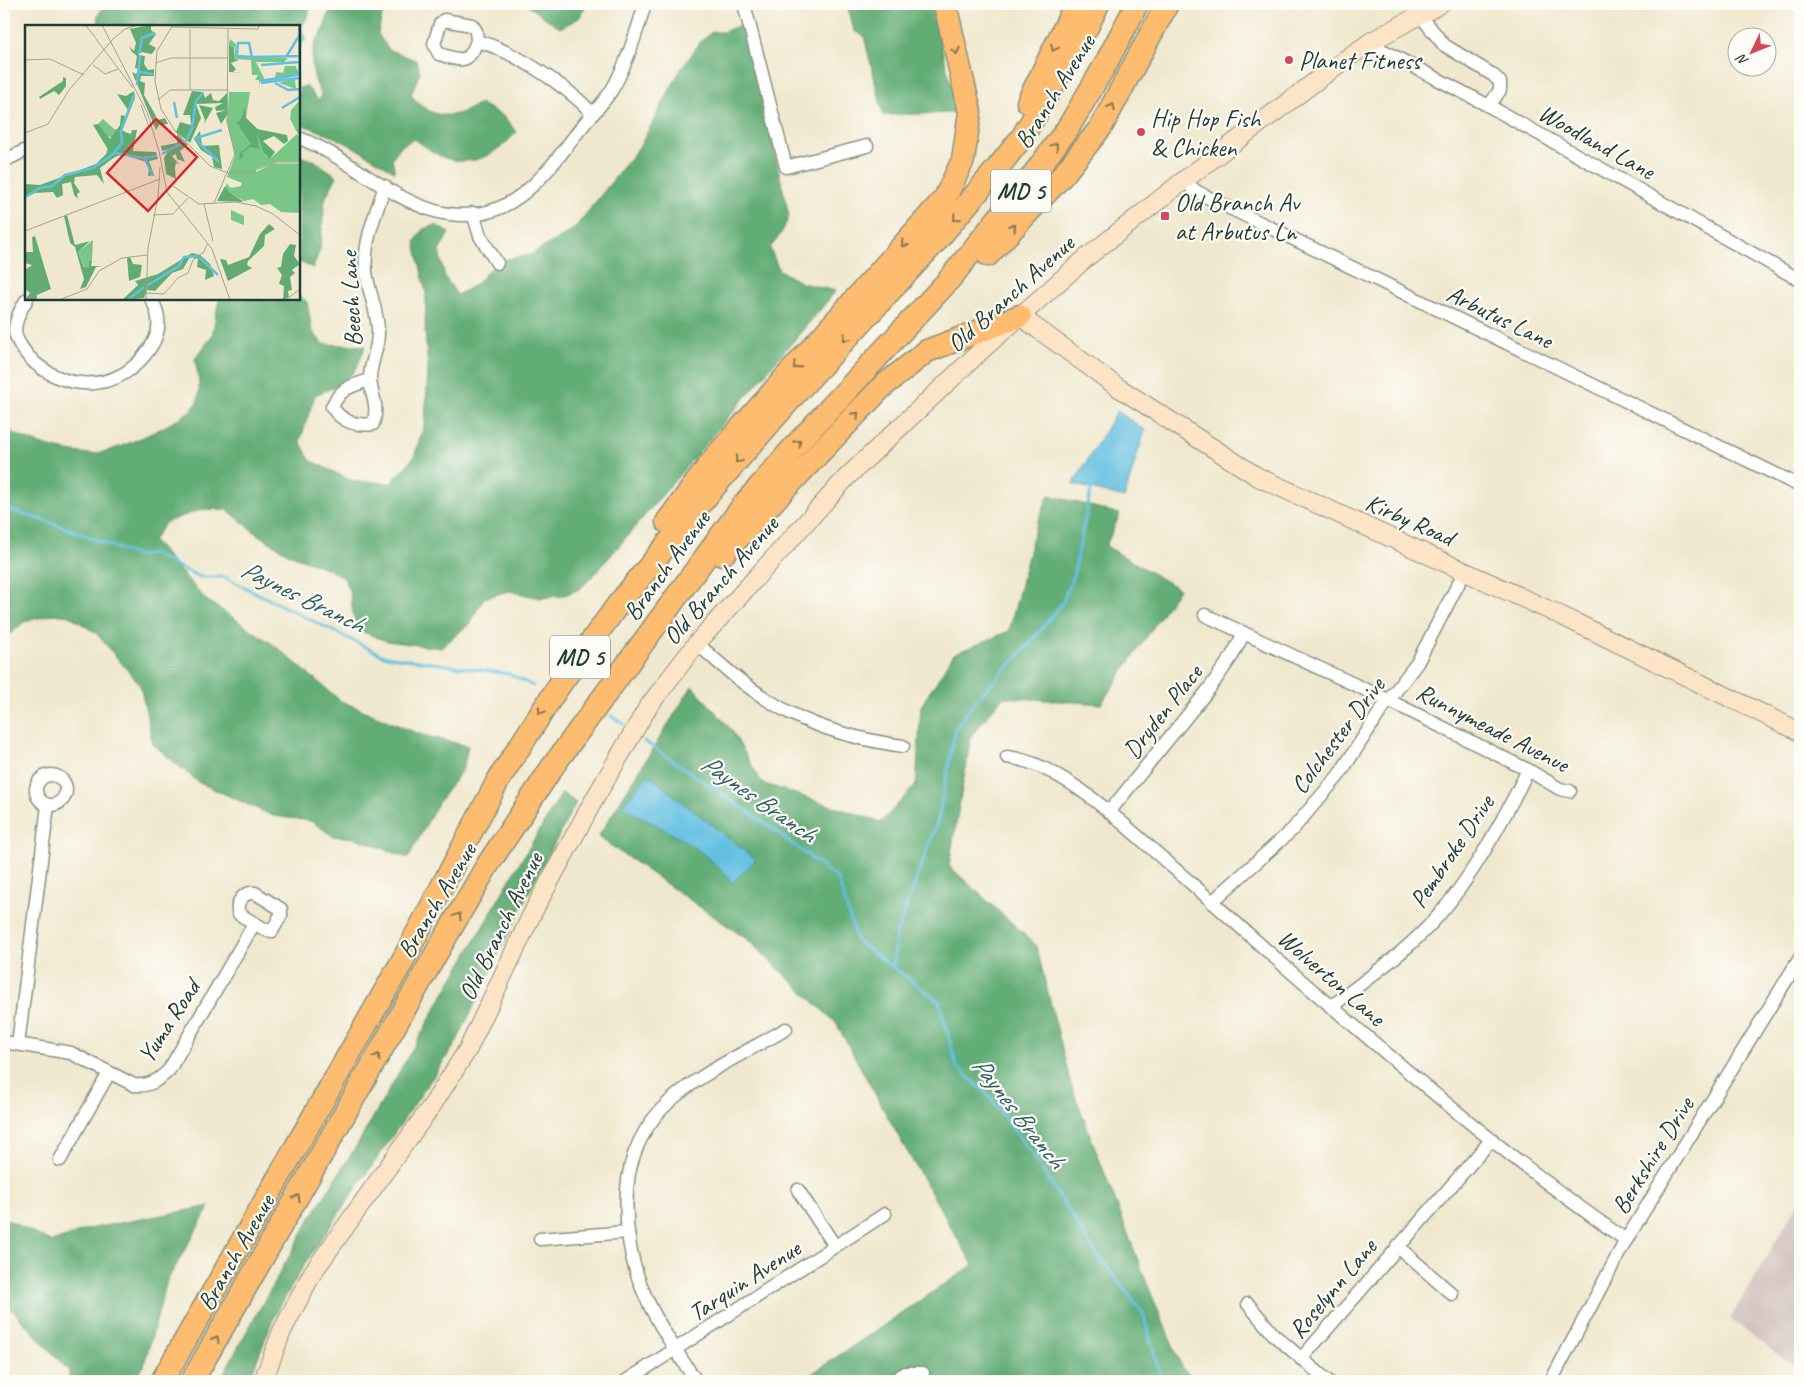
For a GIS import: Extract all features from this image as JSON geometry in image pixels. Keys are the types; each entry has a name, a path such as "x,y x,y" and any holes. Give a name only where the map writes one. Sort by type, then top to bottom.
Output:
{"highway":[{"path":"558,686 606,606 716,456 945,198 963,160 970,112 945,4"},
{"path":"976,195 1030,97 1076,4"},
{"name":"Branch Avenue","path":"162,1381 403,960 499,779 558,686 617,606 714,487 794,395 976,195 1023,136 1087,27 1098,4"},
{"name":"Branch Avenue","path":"192,1381 487,866 553,766 651,634 742,506 948,281 1034,174 1068,128 1137,4"},
{"path":"877,357 972,273 1063,175 1101,128 1168,4"},
{"path":"651,634 759,514 882,387 927,351 1020,316"}],"main road":[{"name":"Old Branch Avenue","path":"263,1381 282,1331 313,1272 433,1104 468,1049 534,910 594,798 648,707 697,643 847,477 1020,316 1086,258 1183,181 1372,41 1440,4"},
{"name":"Kirby Road","path":"1020,316 1116,386 1258,477 1465,571 1800,732"}],"street":[{"path":"300,138 317,145 409,200 435,210 448,214 473,213 502,207 531,189 550,169 592,113 607,98 617,79 645,4"},
{"path":"744,4 786,167 867,146"},
{"path":"1420,15 1444,46 1493,75 1500,82 1500,90 1489,106"},
{"path":"477,41 491,45 535,68 592,113"},
{"name":"Woodland Lane","path":"1372,41 1382,50 1489,106 1800,280"},
{"path":"4,161 25,150"},
{"name":"Arbutus Lane","path":"1183,181 1198,193 1343,265 1800,486"},
{"name":"Beech Lane","path":"370,380 379,343 378,328 366,273 366,259 372,226 385,186"},
{"path":"473,213 480,236 497,263"},
{"path":"27,300 18,318 15,331 20,344 30,359 47,374 63,381 84,384 105,382 123,374 143,358 156,339 158,330 158,314 151,300"},
{"name":"Colchester Drive","path":"1212,902 1292,830 1343,768 1417,663 1465,571"},
{"name":"Runnymeade Avenue","path":"1205,615 1390,700 1528,770 1560,789 1570,791"},
{"name":"Dryden Place","path":"1109,812 1204,695 1232,656 1244,633"},
{"path":"697,643 739,682 788,712 850,736 904,746"},
{"name":"Wolverton Lane","path":"1006,757 1034,763 1049,770 1109,812 1331,1007 1492,1139 1570,1200 1626,1240"},
{"name":"Pembroke Drive","path":"1331,1007 1400,952 1438,916 1465,878 1528,770"},
{"path":"18,1044 48,805"},
{"name":"Yuma Road","path":"4,1042 71,1053 125,1082 144,1085 154,1082 169,1070 254,924"},
{"name":"Berkshire Drive","path":"1550,1381 1626,1240 1800,958"},
{"path":"696,1381 652,1310 632,1259 627,1232 627,1195 630,1166 637,1146 651,1122 669,1102 692,1084 786,1029"},
{"path":"60,1160 109,1073"},
{"name":"Roselynn Lane","path":"1301,1359 1492,1139"},
{"path":"798,1190 835,1246"},
{"name":"Tarquin Avenue","path":"626,1381 676,1351 885,1214"},
{"path":"540,1239 627,1232"},
{"name":"Roselynn Lane","path":"1398,1246 1452,1294"},
{"path":"1248,1304 1274,1335 1328,1381"},
{"path":"892,1381 905,1372 923,1373"}],"shaded area":[{"path":"1800,1200 1800,1371 1730,1319"}],"green space":[{"path":"309,4 309,14 301,28 306,40 300,45 300,25 271,25 270,22 261,25 100,25 97,18 104,5"},
{"path":"336,4 390,4 382,15 378,34 389,50 416,60 420,72 411,95 419,104 435,113 452,115 461,113 480,103 504,117 517,132 502,146 485,157 466,161 445,158 414,139 401,146 392,158 395,172 348,144 300,124 300,88 306,86 318,100 322,96 313,71 312,57 316,40 323,31"},
{"path":"525,4 587,4 579,18 560,28"},
{"path":"847,4 931,4 958,113 883,115 864,36 854,31"},
{"path":"740,25 766,114 789,216 782,232 770,248 779,270 802,283 836,291 595,574 580,589 562,596 540,598 509,591 484,598 469,624 441,648 386,641 358,630 353,614 350,592 344,578 326,568 291,555 258,535 228,510 203,509 166,522 153,540 205,599 274,645 341,701 419,734 468,746 463,769 438,803 408,858 356,838 333,836 311,821 273,816 198,782 153,744 140,685 97,634 70,616 54,614 24,622 4,639 4,428 46,446 91,454 113,449 145,436 187,413 197,402 199,383 195,359 212,336 219,300 300,300 300,297 307,302 312,331 323,344 365,346 357,366 348,378 334,387 315,395 300,441 310,460 352,481 391,483 414,457 425,422 428,369 425,332 426,293 415,242 423,229 436,225 449,233 439,251 445,277 457,295 475,285 490,269 507,259 530,255 574,229 640,146 681,69 702,40 712,32 724,32"},
{"path":"300,156 315,161 337,176 325,199 320,249 313,268 300,262"},
{"path":"1049,495 1120,514 1106,546 1179,589 1101,704 1003,697 971,736 949,866 1036,945 1072,1088 1146,1281 1182,1368 1198,1381 801,1381 973,1265 901,1141 836,1023 748,940 598,837 692,686 731,729 762,783 881,822 916,785 921,706 954,654 1009,631 1035,528"},
{"path":"562,793 576,803 534,882 455,1045 305,1263 273,1319 249,1381 219,1381 310,1219 360,1140 516,869"},
{"path":"210,1206 167,1281 144,1365 135,1381 69,1381 69,1371 4,1301 4,1218 52,1242 88,1229"}],"water":[{"path":"1117,411 1145,430 1124,498 1073,484"},
{"path":"648,775 756,860 732,883 709,859 682,839 622,806"}],"waterway":[{"path":"893,967 896,935 938,820 956,727 976,700 1032,641 1063,602 1074,573 1091,489"},
{"name":"Paynes Branch","path":"4,508 58,525 137,556 152,554 200,577 224,577 384,656 509,674 533,686"},
{"name":"Paynes Branch","path":"611,716 624,724"},
{"name":"Paynes Branch","path":"644,741 773,829 838,879 857,941 939,1001 957,1067 989,1096 1038,1163 1095,1252 1143,1313 1162,1381"}],"place":[{"name":"Planet Fitness","path":"1289,60"},
{"name":"Hip Hop Fish & Chicken","path":"1141,132"},
{"name":"Old Branch Av at Arbutus Ln","path":"1165,216"}]}
